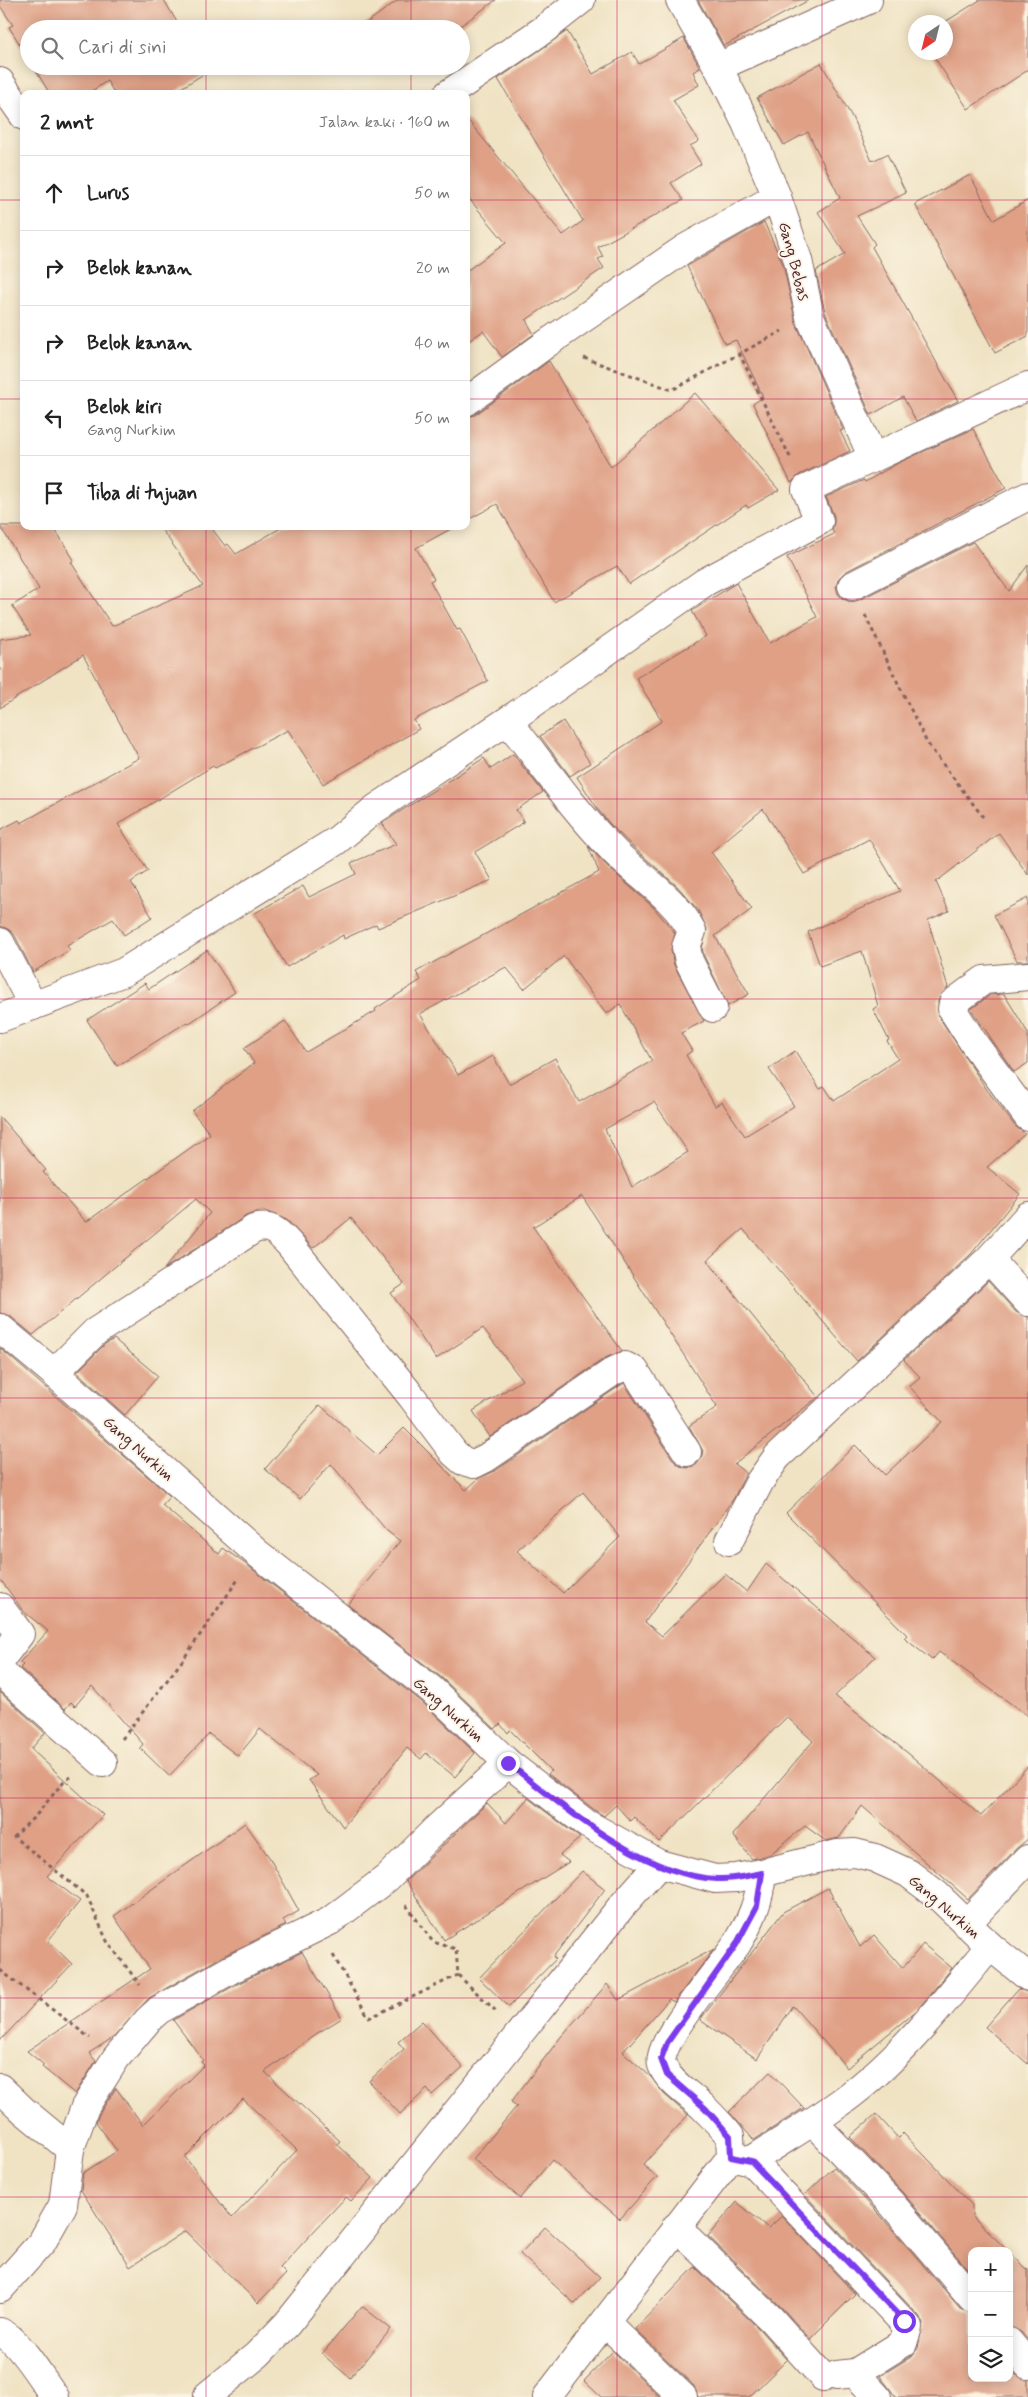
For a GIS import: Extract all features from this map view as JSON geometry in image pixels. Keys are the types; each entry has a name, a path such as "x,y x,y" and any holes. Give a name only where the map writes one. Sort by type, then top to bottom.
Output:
{"street":[{"path":"454,90 543,30 581,0"},
{"name":"Gang Bebas","path":"680,0 718,67 746,123 777,197 798,260 810,317 873,458"},
{"path":"718,67 868,0"},
{"path":"0,82 20,110"},
{"path":"470,399 684,249 777,197"},
{"path":"0,1018 124,972 336,841 375,809 508,721 705,582 819,521 806,489 1028,386"},
{"path":"852,586 1028,496"},
{"path":"508,721 602,839 655,887 688,923 692,931 686,947 688,961 713,1008"},
{"path":"0,942 33,1006"},
{"path":"1028,976 984,980 959,997 953,1003 952,1009 975,1045 1028,1117"},
{"path":"730,1541 760,1481 777,1457 989,1259 1028,1216"},
{"path":"54,1373 95,1332 254,1229 264,1226 273,1228 290,1245 454,1453 463,1461 474,1464 486,1458 614,1371 625,1366 634,1371 687,1452"},
{"path":"989,1259 1028,1302"},
{"name":"Gang Nurkim","path":"0,1328 54,1373 257,1553 432,1690 508,1763 587,1824 659,1864 715,1879 736,1878 762,1873 837,1854 855,1853 875,1858 908,1873 1028,1977"},
{"path":"0,1607 20,1634 3,1656 1,1671 60,1722 103,1763"},
{"path":"0,2288 42,2242 62,2205 70,2149 84,2106 116,2058 139,2030 159,2010 230,1970 330,1921 387,1878 436,1829 508,1763"},
{"path":"966,1924 1028,1859"},
{"path":"208,2394 257,2355 287,2324 415,2161 521,2035 621,1907 659,1864"},
{"path":"676,2227 771,2318 821,2387 855,2372 903,2343 908,2326 741,2159 730,2136 705,2108 667,2075 661,2059 663,2049 678,2024 736,1945 746,1928 757,1906 762,1873"},
{"path":"547,2397 676,2227 741,2159 813,2122 869,2080 904,2047 990,1946"},
{"path":"0,2088 24,2111 70,2149"},
{"path":"813,2122 891,2203 968,2293"},
{"path":"605,2322 683,2397"},
{"path":"0,2332 7,2334 55,2397"},
{"path":"1013,2347 1028,2365"},
{"path":"855,2372 877,2397"}],"path":[{"path":"546,344 672,390 810,317"},
{"path":"739,353 806,489"},
{"path":"852,586 927,743 983,817"},
{"path":"159,2010 107,1941 87,1896 14,1837 38,1813 64,1781 103,1763 182,1661 257,1553"},
{"path":"387,1878 433,1942 456,1949 458,1975 521,2035"},
{"path":"330,1950 369,2018 458,1975"},
{"path":"0,1970 116,2058"}],"building":[{"path":"0,0 164,0 176,20 20,20 20,45 9,27 13,25 0,6"},
{"path":"398,0 496,0 468,20 370,20"},
{"path":"698,0 809,0 724,46"},
{"path":"980,0 1028,0 1028,70 968,109 936,60 953,60 953,17"},
{"path":"567,31 593,74 632,52 639,64 684,38 700,68 693,72 699,85 673,100 699,141 690,146 701,164 671,183 683,200 598,247 603,257 598,259 604,268 526,320 534,334 502,357 483,331 470,340 470,268 506,243 470,200 470,123 563,235 583,221 498,79"},
{"path":"821,63 852,117 872,161 887,154 906,193 857,216 875,244 872,247 958,401 916,421 903,397 871,415 825,312 816,271 845,254 818,212 840,198 808,132 784,145 757,98"},
{"path":"38,75 202,75 178,90 113,90 107,81 93,90 48,90"},
{"path":"970,175 994,220 1028,200 1028,336 995,353 915,204"},
{"path":"764,222 783,264 796,323 843,430 840,431 850,451 799,475 791,483 753,404 763,397 736,340 725,344 687,266"},
{"path":"549,361 611,467 695,393 779,490 748,508 746,505 629,584 617,566 554,602 497,504 470,519 470,416 475,415"},
{"path":"973,429 1006,488 845,572 839,578 836,586 838,594 843,599 851,602 859,600 973,542 1009,591 1028,565 1028,875 999,833 936,882 949,911 928,920 948,987 938,1000 939,1017 987,1090 1015,1126 1025,1134 987,1167 1020,1194 971,1254 857,1361 743,1229 707,1260 818,1397 734,1464 746,1473 734,1498 645,1622 662,1636 725,1574 747,1592 766,1564 875,1657 835,1696 909,1754 981,1816 1028,1766 1028,1839 968,1899 862,1806 839,1838 826,1841 805,1826 769,1855 752,1859 733,1835 813,1741 787,1717 659,1842 634,1817 630,1821 616,1805 604,1816 548,1774 551,1771 510,1730 508,1733 500,1724 495,1729 442,1678 348,1605 400,1541 387,1531 331,1464 300,1499 265,1469 320,1405 377,1455 404,1428 466,1490 479,1478 495,1471 624,1383 674,1461 680,1466 687,1468 696,1465 701,1459 703,1451 689,1426 717,1407 582,1196 533,1227 622,1351 605,1358 490,1437 473,1411 522,1380 483,1328 436,1359 391,1293 404,1284 351,1218 313,1248 287,1220 262,1210 246,1216 164,1269 210,1213 196,1199 33,1335 10,1316 0,1313 0,1117 46,1170 43,1172 86,1222 210,1134 192,1111 254,1063 244,1048 285,1021 306,1052 376,1011 375,1009 421,980 416,972 599,872 588,846 612,871 654,908 675,933 671,950 674,965 704,1021 681,1033 692,1051 686,1055 715,1106 722,1102 745,1136 794,1106 769,1069 795,1051 820,1089 824,1086 834,1101 898,1059 887,1041 889,1040 873,1009 878,1006 862,951 820,966 808,932 900,891 869,839 804,874 763,809 711,852 752,909 715,936 749,994 728,1006 704,956 702,948 707,929 698,910 677,886 610,824 599,811 577,777 662,721 636,678 706,636 692,611 736,583 770,643 817,617 787,557 834,534 832,530 834,516 826,497 864,480 865,482 898,463","holes":["564,956 606,1014 620,1004 652,1061 579,1102 555,1058 509,1084 493,1056 458,1075 420,1014 506,967 524,989","654,1102 688,1152 632,1187 605,1129","583,1492 620,1537 563,1593 517,1551"]},
{"path":"0,526 20,526 20,530 55,530 74,560 71,562 112,626 203,586 162,530 213,530 225,546 228,544 236,554 277,530 449,530 416,548 434,579 430,581 457,630 460,629 488,681 414,720 419,729 323,784 288,730 215,768 213,766 118,824 148,871 131,882 152,917 124,935 113,919 67,946 70,950 33,972 14,934 0,926 0,830 19,820 21,823 139,758 83,655 0,708 0,639 31,635 12,606 39,589"},
{"path":"563,721 590,763 570,776 540,736"},
{"path":"513,754 543,792 516,810 524,822 475,852 492,880 378,928 376,924 344,939 343,935 287,967 255,913 303,886 309,897 356,874 351,863 396,844 382,823 484,758 491,769"},
{"path":"1028,898 1028,961 1017,961 994,915"},
{"path":"207,950 235,992 188,1024 187,1022 117,1066 87,1020 145,983 149,989"},
{"path":"1004,994 1028,1033 1028,1063 1014,1072 971,1009 990,995"},
{"path":"988,1281 1016,1312 1028,1317 1028,1716 939,1652 932,1660 904,1638 907,1635 786,1513 855,1445 885,1475 942,1422 909,1386 920,1377 904,1360"},
{"path":"114,1339 158,1376 125,1415 77,1372 105,1344"},
{"path":"0,1348 170,1496 162,1505 219,1554 223,1548 247,1565 422,1702 475,1753 455,1777 426,1753 421,1759 407,1748 343,1827 309,1780 317,1775 260,1729 238,1756 209,1734 169,1776 140,1748 143,1744 92,1686 75,1706 71,1702 65,1709 20,1668 23,1665 20,1662 48,1631 24,1612 0,1579"},
{"path":"0,1692 45,1733 31,1749 103,1815 47,1876 80,1901 48,1941 72,1964 0,2041"},
{"path":"528,1798 580,1838 560,1855 569,1862 444,1940 406,1881 487,1803 506,1823"},
{"path":"245,1823 269,1857 299,1911 283,1920 286,1925 223,1956 149,1998 114,2037 89,2053 96,2061 75,2094 42,2067 44,2065 27,2051 150,1969 114,1916"},
{"path":"582,1871 605,1889 553,1957 556,1959 509,2007 479,1978"},
{"path":"828,1888 860,1947 874,1935 903,1968 923,1944 952,1968 917,2010 847,2068 793,2006 757,2059 700,2020 783,1912"},
{"path":"714,1949 674,2002 669,1999 623,2052 651,2077 664,2094 688,2115 643,2165 657,2177 620,2219 552,2160 520,2198 473,2159 517,2106 511,2102 560,2038 607,1984 618,2000"},
{"path":"302,1952 342,2018 316,2034 265,2072 340,2141 337,2144 373,2178 351,2201 346,2197 314,2231 280,2268 286,2274 258,2303 185,2231 130,2267 81,2190 83,2173 117,2151 96,2122 116,2088 143,2125 204,2065 201,2062 203,2060 173,2020 237,1984","holes":["243,2099 297,2150 232,2218 185,2157"]},
{"path":"1018,1989 1028,1992 1028,2064 985,2027"},
{"path":"422,2021 463,2067 432,2095 427,2089 400,2114 369,2081 404,2049 398,2042"},
{"path":"770,2072 804,2108 754,2140 729,2112"},
{"path":"876,2114 898,2138 903,2133 972,2205 972,2216 1004,2247 968,2247 968,2269 903,2193 850,2137"},
{"path":"834,2167 879,2214 960,2308 968,2311 968,2382 1013,2382 1013,2372 1016,2375 1028,2380 1028,2397 896,2397 880,2376 912,2356 918,2348 923,2323 919,2316 805,2195"},
{"path":"737,2202 768,2228 782,2216 855,2294 810,2339 782,2308 708,2236"},
{"path":"545,2227 600,2277 575,2304 520,2254"},
{"path":"1013,2256 1028,2270 1028,2340 1021,2332 1013,2329"},
{"path":"695,2267 760,2330 787,2360 749,2397 698,2397 694,2386 635,2329"},
{"path":"362,2306 391,2329 350,2378 322,2354"},
{"path":"613,2351 660,2397 601,2397 584,2381"}],"route":[{"path":"508,1763 587,1824 632,1851 659,1864 715,1879 736,1878 762,1873 757,1906 736,1945 678,2024 663,2049 662,2065 667,2075 705,2108 730,2136 732,2145 731,2157 751,2161 904,2321"}]}
